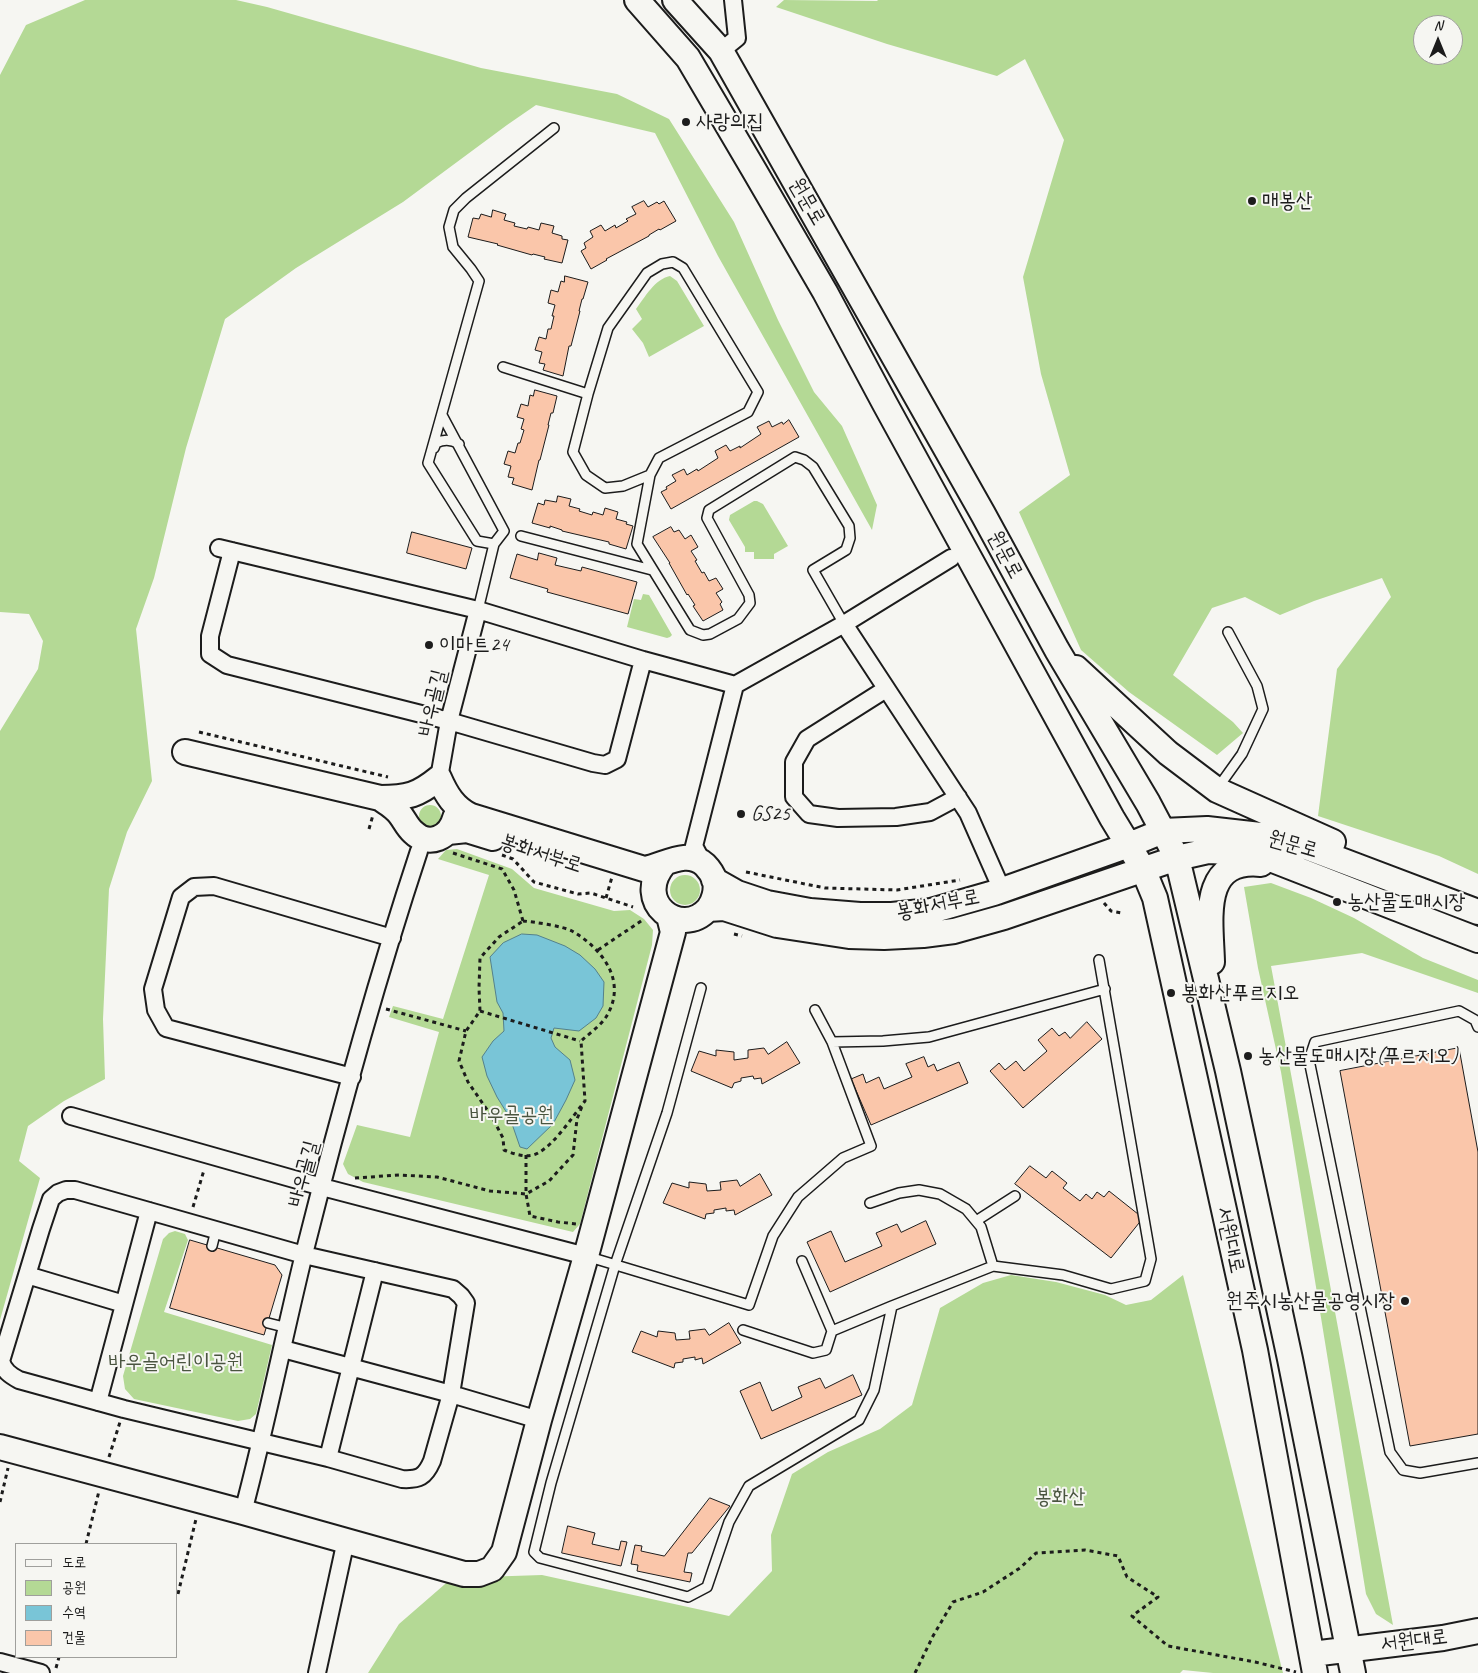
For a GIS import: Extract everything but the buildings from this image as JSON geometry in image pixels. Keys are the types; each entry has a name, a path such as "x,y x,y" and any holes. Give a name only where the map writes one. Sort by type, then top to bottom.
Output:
{"street":[{"name":"원문로","path":"637,0 688,58 754,170 825,292 1112,818 1144,869 1177,858 1208,851 1255,853 1478,940"},
{"name":"원문로","path":"675,0 721,51 978,505 1056,650 1163,831 1207,829 1269,836 1309,848 1478,912"},
{"path":"721,51 737,38 733,0"},
{"path":"643,660 617,760 605,765 594,764 449,721 226,666 210,654 210,636 225,549 478,610 643,660 735,685 844,624 952,558"},
{"name":"바우골길","path":"436,792 449,721 478,610"},
{"path":"844,624 968,813 998,880"},
{"path":"1056,650 1168,753 1217,790 1478,907"},
{"path":"6,1449 200,1500 464,1574 479,1574 492,1568 504,1552 506,1546 539,1420 586,1256 673,916 714,895 704,863 735,685"},
{"path":"886,689 807,739 794,762 794,797 810,814 838,818 896,817 930,812 958,797"},
{"path":"185,752 380,798 398,798 436,792 462,812 471,816 644,869 683,857 693,858 704,863"},
{"path":"427,838 453,826 456,818 455,810 436,792"},
{"path":"427,838 405,815 406,807 410,799 436,792"},
{"path":"380,798 427,838"},
{"name":"봉화서부로","path":"427,838 467,830 639,885 647,890 673,916 724,908 777,925 849,936 884,937 954,931 1004,917 1144,869"},
{"name":"봉화서부로","path":"704,863 737,893 767,903 810,911 860,915 892,915 931,911 998,880 1129,845 1163,831"},
{"name":"서원대로","path":"1163,831 1177,858 1213,1008 1288,1350 1353,1673"},
{"name":"바우골길","path":"243,1512 262,1443 304,1255 352,1077 392,938 427,838"},
{"path":"669,862 658,872 654,881 653,891 673,916"},
{"path":"1213,1008 1211,901 1214,889 1228,869 1250,863 1297,870"},
{"name":"서원대로","path":"1144,869 1155,898 1255,1350 1310,1667"},
{"path":"352,1077 166,1028 156,1010 153,989 181,897 194,887 214,886 392,938"},
{"path":"70,1116 322,1187 586,1256"},
{"path":"74,1190 188,1222 304,1255 453,1289 461,1296 466,1303 451,1394 432,1461 428,1470 421,1477 414,1480 402,1479 328,1458 124,1409 19,1380 3,1369 1,1361 27,1275 51,1199 58,1193 74,1190"},
{"path":"98,1402 149,1211"},
{"path":"328,1458 374,1271"},
{"path":"27,1275 124,1304"},
{"path":"283,1349 451,1394 539,1420"},
{"path":"317,1673 346,1540"},
{"name":"서원대로","path":"1349,1649 1443,1638 1478,1631"},
{"path":"1310,1667 1349,1649"},
{"path":"0,1662 41,1673"}],"lane":[{"path":"494,544 477,540 428,463 479,281 472,269 453,247 449,226 454,210 466,198 554,128"},
{"path":"650,475 623,486 605,488 586,475 573,452 608,328 647,273 662,264 673,262 683,268 758,392 748,412 659,458 650,475 638,544 690,630 703,635 710,634 738,619 750,603 749,595 707,518 709,510 795,458 804,460 813,466 849,526 850,538 846,550 813,570 844,624"},
{"path":"503,367 588,394"},
{"path":"442,415 504,531 494,544 478,610"},
{"path":"428,463 436,443 443,440 452,440 459,444"},
{"path":"521,536 652,570"},
{"path":"1217,790 1242,754 1263,709 1257,686 1228,632"},
{"path":"832,1331 992,1266 1063,1275 1110,1289 1145,1281 1151,1258 1100,960"},
{"path":"701,988 668,1113 614,1266 551,1483 534,1552 540,1558 688,1597 707,1587 729,1522 749,1486 859,1420 874,1390 892,1306"},
{"path":"832,1042 883,1042 928,1037 1105,989"},
{"path":"586,1256 614,1266 749,1305 773,1236 798,1197 844,1158 871,1146 832,1042 815,1010"},
{"path":"1478,1027 1475,1020 1459,1011 1316,1042 1309,1060 1390,1452 1403,1470 1420,1473 1478,1463"},
{"path":"870,1203 899,1193 919,1190 940,1194 966,1209 981,1227 992,1266"},
{"path":"976,1221 1015,1196"},
{"path":"212,1246 216,1230"},
{"path":"742,1330 813,1353 826,1350 832,1331 802,1261"},
{"path":"268,1323 288,1328"}],"path":[{"path":"199,732 394,779"},
{"path":"427,838 502,869 514,890 523,921"},
{"path":"498,853 513,858 534,882 578,894 590,893 633,907"},
{"path":"746,872 825,888 897,890 974,878 998,880"},
{"path":"598,950 673,916"},
{"path":"580,1041 605,1018 615,997 612,972 598,950 571,930 523,921 499,937 480,958 480,1011 466,1031 459,1062 468,1082 492,1117 503,1138 504,1150 518,1155 537,1154 554,1138 584,1101"},
{"path":"385,1009 466,1031"},
{"path":"480,1011 580,1041"},
{"path":"355,1178 398,1175 437,1177 490,1191 526,1194 549,1181 573,1155 577,1119 584,1101 580,1041"},
{"path":"188,1222 209,1154"},
{"path":"526,1155 526,1194 530,1216 558,1222 580,1224"},
{"path":"86,1543 104,1474 124,1409"},
{"path":"0,1502 6,1449"},
{"path":"178,1594 200,1500"},
{"path":"916,1673 933,1636 953,1602 983,1592 1020,1568 1036,1553 1085,1550 1118,1556 1127,1577 1158,1597 1132,1616 1168,1646 1255,1662 1310,1667"},
{"path":"54,1673 59,1658"}],"green space":[{"path":"85,0 236,0 267,7 481,68 617,94 669,119 734,222 778,320 814,392 842,426 877,505 872,530 718,256 655,133 536,105 403,202 296,268 225,319 186,448 154,578 136,629 152,781 127,832 109,889 103,1019 105,1079 64,1101 28,1126 19,1161 40,1178 0,1320 0,731 38,669 43,641 29,614 0,612 0,75 26,25"},
{"path":"784,0 1478,0 1478,874 1439,856 1318,816 1337,669 1391,597 1382,578 1314,601 1280,615 1245,597 1212,608 1173,675 1233,722 1243,733 1217,755 1129,692 1081,650 1019,512 1070,475 1041,374 1023,277 1064,140 1025,59 997,76 887,44 776,7"},
{"path":"670,276 677,281 704,326 649,357 643,343 632,329 642,319 636,309 655,285"},
{"path":"754,501 763,504 788,546 774,554 774,559 754,559 754,552 745,552 745,547 729,520 730,515"},
{"path":"643,594 649,595 672,635 670,637 667,638 627,627 634,599 641,600"},
{"path":"430,805 438,808 441,816 438,824 430,827 422,824 419,816 422,808"},
{"name":"바우골공원","path":"457,849 512,869 534,888 614,911 630,910 644,919 653,930 652,945 580,1224 573,1232 363,1182 348,1174 343,1164 357,1125 410,1137 439,1032 389,1017 393,1006 443,1019 489,875 438,859 446,850"},
{"path":"685,875 696,879 700,890 696,901 685,905 674,901 670,890 674,879"},
{"path":"1271,883 1311,898 1354,918 1423,958 1478,980 1478,993 1362,953 1271,966 1393,1625 1376,1614 1366,1594 1281,1072 1258,968 1244,887"},
{"name":"바우골어린이공원","path":"175,1231 185,1234 188,1240 164,1312 272,1345 256,1414 250,1419 238,1421 134,1399 125,1389 123,1376 163,1239 169,1233"},
{"name":"봉화산","path":"1011,1275 1056,1282 1105,1295 1126,1305 1151,1300 1183,1275 1283,1673 1213,1673 1183,1670 1180,1673 368,1673 399,1624 452,1578 542,1575 729,1616 772,1571 771,1535 792,1474 828,1452 880,1429 912,1405 940,1308 983,1283"}],"water":[{"path":"522,934 537,935 565,946 580,955 595,969 604,982 603,1006 596,1018 579,1031 554,1028 551,1038 555,1047 570,1060 575,1080 553,1124 527,1149 520,1147 510,1118 487,1076 482,1057 493,1041 504,1031 503,1013 497,1002 490,957 503,943"}],"place":[{"name":"사랑의집","path":"686,122"},
{"name":"매봉산","path":"1252,201"},
{"name":"이마트24","path":"429,645"},
{"name":"GS25","path":"741,814"},
{"name":"농산물도매시장","path":"1337,902"},
{"name":"봉화산푸르지오","path":"1171,993"},
{"name":"농산물도매시장(푸르지오)","path":"1248,1056"},
{"name":"원주시농산물공영시장","path":"1405,1301"}]}
